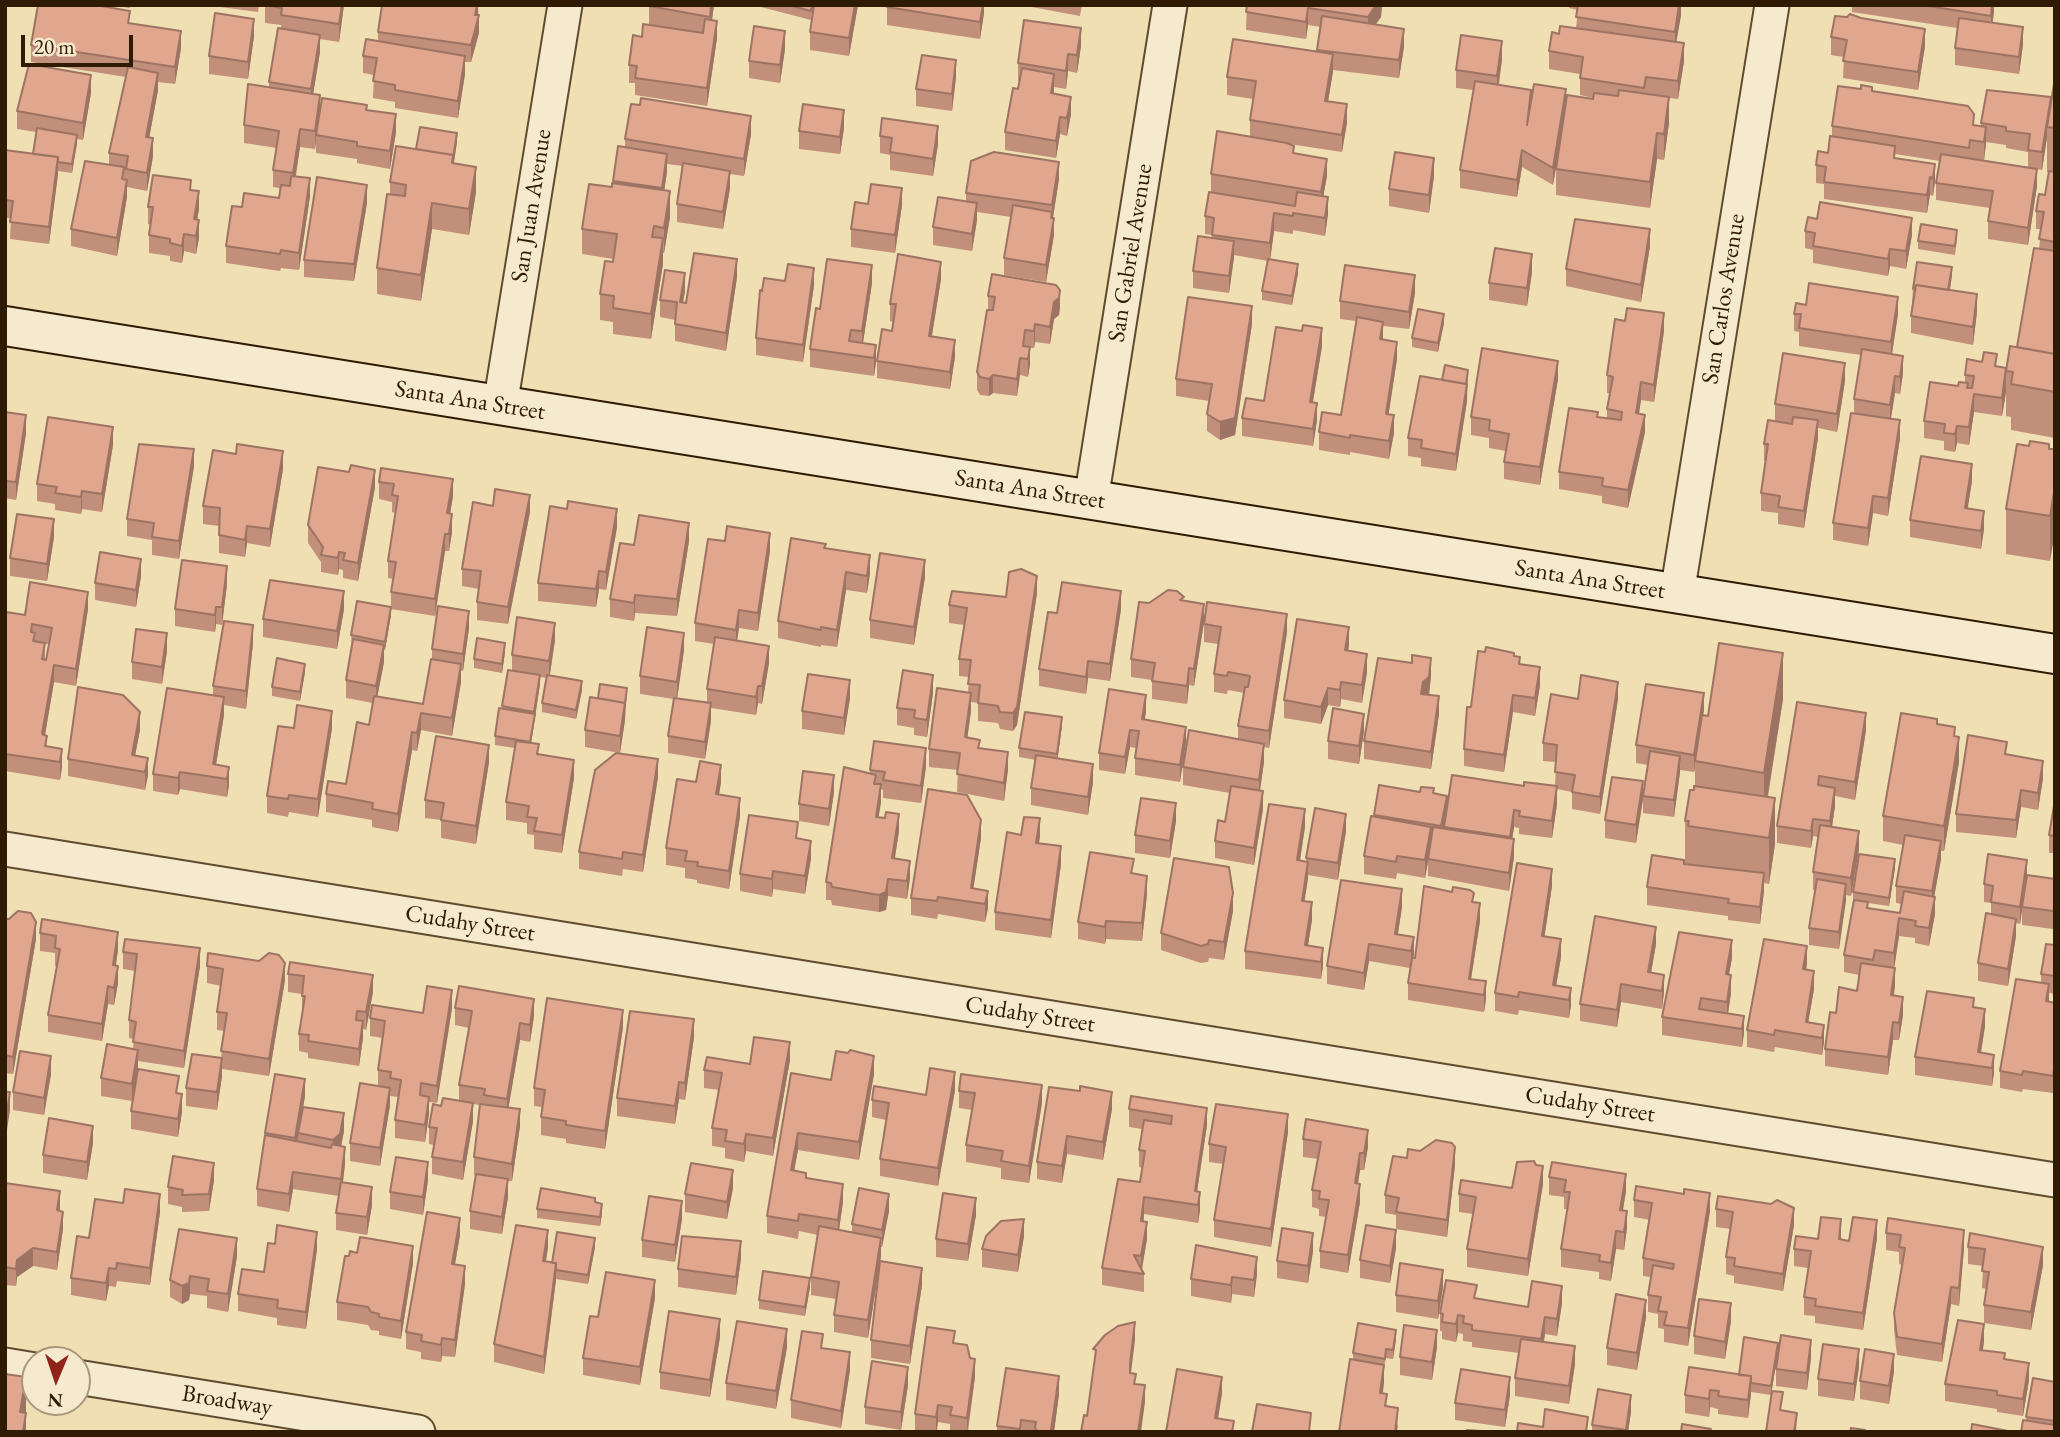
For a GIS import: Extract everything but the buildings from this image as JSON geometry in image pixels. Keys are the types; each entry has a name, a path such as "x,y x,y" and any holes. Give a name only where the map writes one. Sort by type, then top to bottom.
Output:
{"street":[{"name":"San Juan Avenue","path":"500,406 565,5"},
{"name":"San Gabriel Avenue","path":"1091,500 1170,5"},
{"name":"San Carlos Avenue","path":"1677,594 1772,5"},
{"name":"Santa Ana Street","path":"5,326 2055,654"},
{"name":"Cudahy Street","path":"5,849 2055,1180"},
{"name":"Broadway","path":"91,1379 418,1432"}]}
